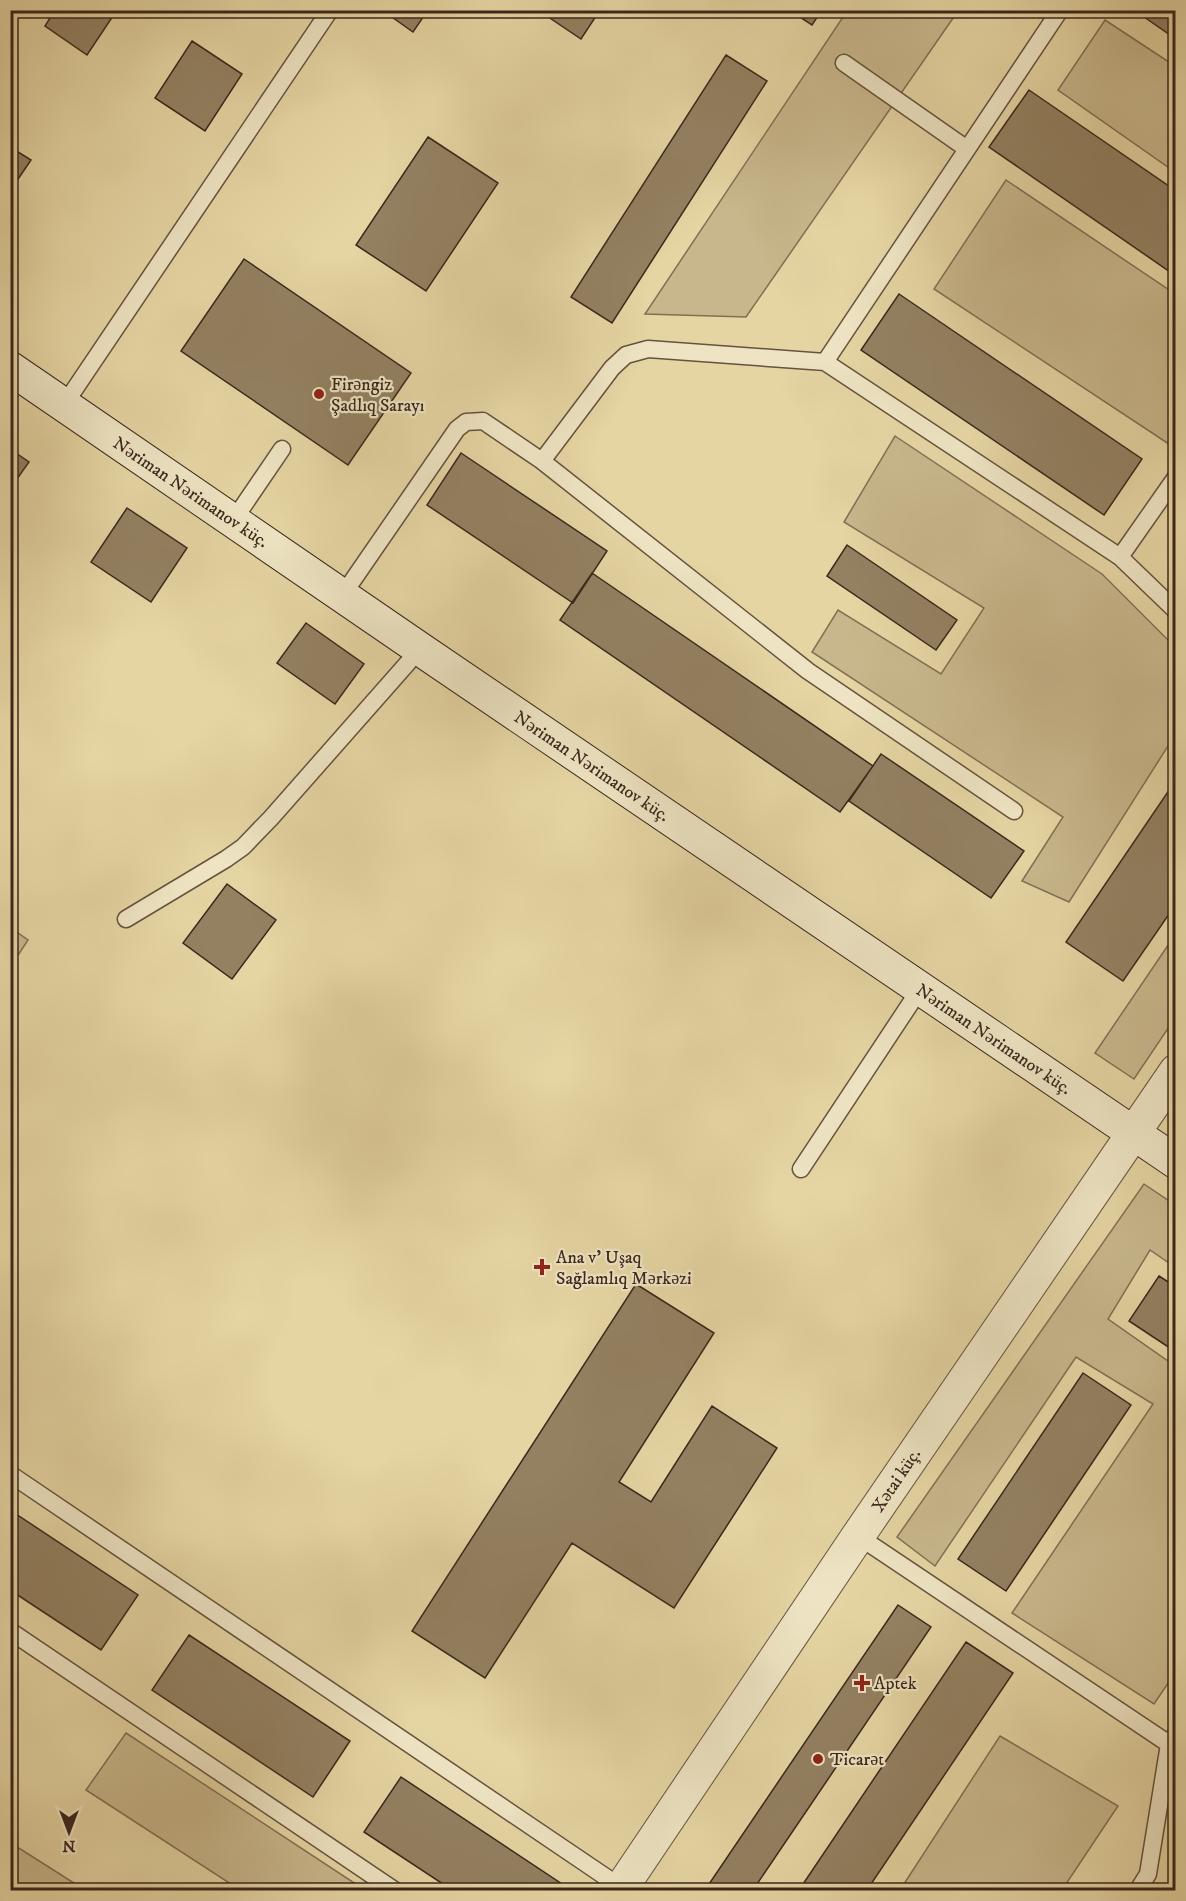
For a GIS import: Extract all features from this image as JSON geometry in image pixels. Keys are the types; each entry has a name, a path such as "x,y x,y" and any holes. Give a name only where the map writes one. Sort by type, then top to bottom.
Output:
{"street":[{"name":"Nəriman Nərimanov küç.","path":"10,368 420,650 1176,1162"},
{"name":"Xətai küç.","path":"621,1889 858,1536 1176,1071"}],"lane":[{"path":"64,405 330,10"},
{"path":"825,362 1059,10"},
{"path":"844,63 967,149"},
{"path":"542,461 612,368 626,355 648,349 825,362 1120,556 1176,611"},
{"path":"342,596 457,429 466,422 483,421 542,461 808,671 1014,811"},
{"path":"233,521 282,449"},
{"path":"1120,556 1176,477"},
{"path":"126,919 243,847 420,650"},
{"path":"801,1169 920,989"},
{"path":"10,1474 621,1889"},
{"path":"858,1536 1172,1739 1148,1874 1138,1890"},
{"path":"10,1631 394,1890"}],"shaded area":[{"path":"847,11 958,11 746,317 645,314"},
{"path":"1105,20 1175,66 1175,172 1058,90"},
{"path":"1006,180 1175,294 1175,448 934,289"},
{"path":"895,436 1102,574 1175,647 1175,735 1069,902 1022,881 1063,817 812,652 838,610 941,674 984,608 844,522"},
{"path":"11,928 28,940 11,966"},
{"path":"1175,935 1175,1018 1134,1079 1095,1053"},
{"path":"1144,1184 1175,1205 1175,1267 1150,1250 1108,1319 1175,1366 1175,1673 1154,1704 1012,1613 1153,1404 1076,1357 935,1566 897,1537"},
{"path":"126,1733 365,1890 240,1890 86,1790"},
{"path":"1000,1736 1118,1806 1062,1890 900,1890"},
{"path":"11,1843 85,1890 11,1890"}],"building":[{"path":"55,10 117,10 87,55 45,26"},
{"path":"382,10 428,10 413,32"},
{"path":"538,10 600,10 581,39"},
{"path":"789,10 822,10 812,25"},
{"path":"1134,10 1176,10 1176,39"},
{"path":"192,41 242,74 205,131 155,98"},
{"path":"726,55 767,81 612,323 571,297"},
{"path":"1029,90 1176,191 1176,276 989,147"},
{"path":"428,137 498,183 426,291 356,245"},
{"path":"10,147 31,160 10,191"},
{"path":"244,259 411,373 348,465 181,351"},
{"path":"899,294 1142,459 1104,515 861,350"},
{"path":"10,449 29,462 10,489"},
{"path":"461,453 607,551 573,603 427,505"},
{"path":"127,508 187,548 151,602 91,562"},
{"path":"847,545 957,620 936,650 827,576"},
{"path":"592,573 873,766 840,812 560,620"},
{"path":"306,623 364,664 335,704 277,663"},
{"path":"881,754 1024,851 991,898 849,801"},
{"path":"1176,780 1176,904 1123,981 1066,942"},
{"path":"227,884 276,920 232,979 183,943"},
{"path":"1159,1276 1176,1287 1176,1352 1129,1321"},
{"path":"636,1284 714,1333 619,1482 651,1502 712,1406 777,1448 674,1608 572,1543 485,1678 412,1631"},
{"path":"1083,1373 1131,1405 1006,1591 958,1559"},
{"path":"10,1510 138,1595 101,1650 10,1590"},
{"name":"Ticarət","path":"898,1605 931,1627 753,1890 705,1890"},
{"path":"189,1635 350,1741 313,1797 152,1690"},
{"path":"966,1642 1013,1673 867,1890 799,1890"},
{"path":"401,1777 562,1884 558,1890 452,1890 364,1832"}],"place":[{"name":"Firəngiz Şadlıq Sarayı","path":"319,394"},
{"name":"Ana v' Uşaq Sağlamlıq Mərkəzi","path":"542,1267"},
{"name":"Aptek","path":"862,1683"},
{"name":"Ticarət","path":"818,1759"}]}
